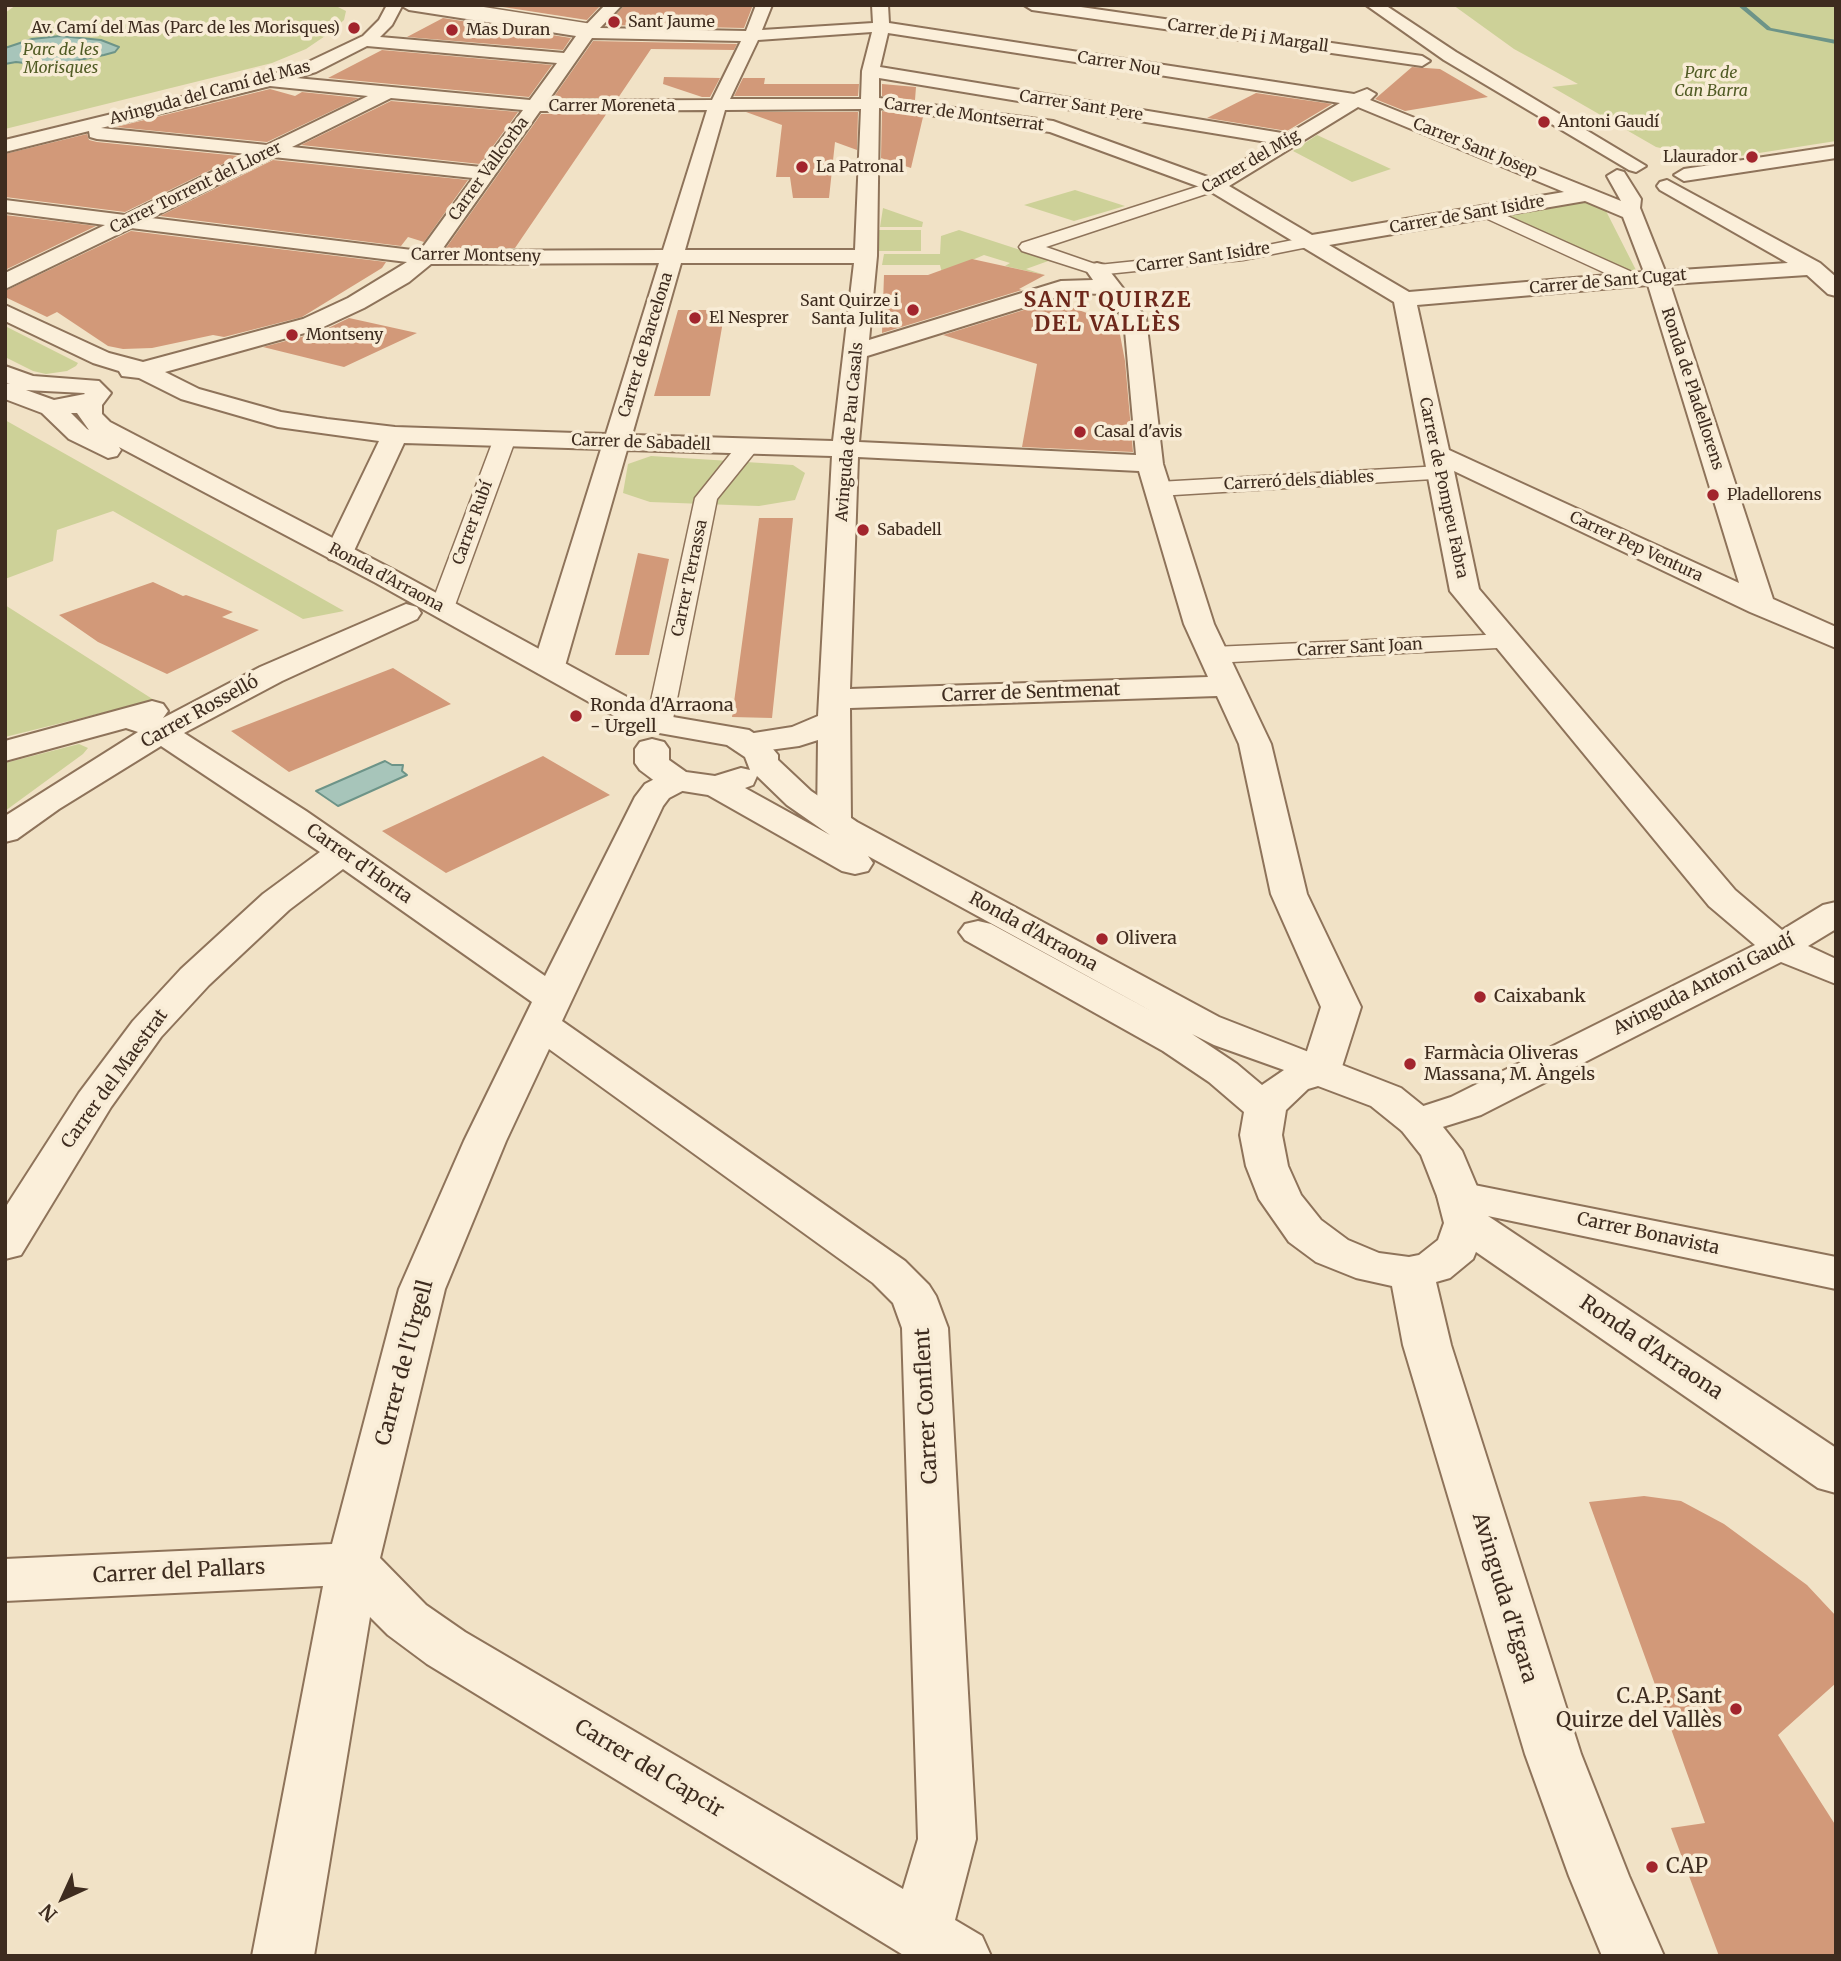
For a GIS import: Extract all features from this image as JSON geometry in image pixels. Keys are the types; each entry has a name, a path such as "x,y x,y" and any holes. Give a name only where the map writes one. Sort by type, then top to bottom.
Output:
{"street":[{"path":"409,5 592,28"},
{"path":"476,5 592,28"},
{"name":"Carrer Vallcorba","path":"69,396 143,370 311,324 356,303 401,277 426,258 592,28 614,5"},
{"name":"Carrer de Barcelona","path":"549,666 718,105 764,5"},
{"name":"Avinguda de Pau Casals","path":"834,822 834,710 845,449 858,351 866,256 871,71 881,27 880,5"},
{"name":"Carrer de Pi i Margall","path":"1032,5 1422,61"},
{"path":"1374,5 1450,55 1812,268 1836,289"},
{"path":"386,10 437,7"},
{"name":"Avinguda del Camí del Mas","path":"5,146 270,81 335,57 365,41 386,10"},
{"name":"Avinguda del Camí del Mas","path":"5,139 290,68 357,34 386,10"},
{"path":"1162,24 1195,10"},
{"name":"Carrer Nou","path":"592,28 752,36 881,27 1356,100"},
{"path":"365,41 569,59"},
{"path":"1401,73 1422,61 1450,55"},
{"name":"Carrer Sant Pere","path":"871,71 1290,141"},
{"name":"Carrer Moreneta","path":"270,81 535,106 871,103"},
{"name":"Carrer del Mig","path":"1104,279 1028,247 1215,186 1379,87"},
{"name":"Carrer Torrent del Llorer","path":"5,282 387,93"},
{"name":"Carrer Sant Josep","path":"1356,100 1632,213"},
{"name":"Carrer de Montserrat","path":"871,103 1053,127 1215,186"},
{"path":"71,130 485,173"},
{"name":"Carrer de Sant Isidre","path":"1308,242 1586,194 1650,175 1836,152"},
{"name":"Ronda de Pladellorens","path":"1650,175 1631,199 1646,279 1761,606"},
{"path":"1215,186 1405,299"},
{"name":"Carrer Montseny","path":"5,206 426,258 866,256"},
{"path":"1485,211 1646,279"},
{"name":"Carrer Sant Isidre","path":"1104,279 1308,242"},
{"name":"Carrer de Sant Cugat","path":"1405,299 1812,268"},
{"path":"858,351 1069,285 1104,279 1135,318 1154,477 1199,624 1255,744 1289,894 1341,1007 1320,1073"},
{"name":"Carrer de Pompeu Fabra","path":"1405,299 1465,591 1722,898 1780,947 1836,973"},
{"name":"Carrer de Sabadell","path":"5,312 101,358 143,370 190,394 231,407 314,425 396,435 845,449 1154,477"},
{"path":"5,373 69,396"},
{"name":"Ronda d'Arraona","path":"5,390 69,396 101,427 339,552 627,710 676,760"},
{"name":"Ronda d'Arraona","path":"69,396 78,434 676,760 1177,1042 1223,1073 1265,1109"},
{"path":"339,552 396,435"},
{"name":"Carrer Rubí","path":"442,608 505,438"},
{"name":"Carrer Terrassa","path":"676,760 706,498 748,447"},
{"name":"Carrer Pep Ventura","path":"1439,464 1445,457 1836,639"},
{"name":"Carreró dels diables","path":"1154,477 1439,464"},
{"name":"Carrer Rosselló","path":"5,832 142,732 211,695 271,674 407,613"},
{"name":"Carrer Sant Joan","path":"1213,654 1507,642"},
{"name":"Carrer de Sentmenat","path":"834,710 1228,686"},
{"path":"676,760 746,776 755,753 785,761 809,751 824,738 834,710"},
{"name":"Ronda d'Arraona","path":"676,760 682,736 702,731 737,737 799,798 834,822 1205,1025 1228,1036 1293,1058 1320,1073"},
{"name":"Carrer d'Horta","path":"5,751 50,741 97,741 142,732 344,853 548,1012"},
{"name":"Carrer de l'Urgell","path":"283,1956 353,1564 422,1289 485,1141 647,804 676,760"},
{"name":"Carrer del Maestrat","path":"5,1244 94,1102 147,1029 195,976 276,902 315,871 344,853"},
{"name":"Avinguda Antoni Gaudí","path":"1417,1122 1466,1106 1780,947 1836,914"},
{"name":"Carrer Conflent","path":"548,1012 889,1272 913,1296 925,1328 947,1839 941,1944"},
{"path":"1320,1073 1386,1097 1417,1122 1441,1151 1462,1209 1457,1248 1434,1266 1409,1273 1372,1267 1332,1251 1306,1231 1281,1199 1267,1166 1261,1135 1265,1109 1276,1094 1294,1080 1320,1073"},
{"name":"Ronda d'Arraona","path":"1462,1209 1836,1474"},
{"name":"Carrer Bonavista","path":"1462,1209 1836,1273"},
{"name":"Avinguda d'Egara","path":"1409,1273 1416,1287 1427,1345 1553,1754 1599,1876 1633,1956"},
{"name":"Carrer del Pallars","path":"5,1580 353,1564"},
{"name":"Carrer del Capcir","path":"353,1564 407,1620 446,1648 941,1944"}],"green space":[{"name":"Parc de les Morisques","path":"16,5 334,5 346,11 344,20 328,34 306,49 272,63 5,129 5,13"},
{"name":"Parc de Can Barra","path":"1453,5 1836,5 1836,141 1714,160 1656,147 1552,87 1578,84 1514,49"},
{"path":"1317,135 1391,169 1352,182 1293,151"},
{"path":"1075,190 1125,206 1074,221 1024,205"},
{"path":"1580,200 1606,211 1639,276 1501,214"},
{"path":"883,208 923,222 922,227 880,227"},
{"path":"879,230 921,230 921,251 878,251"},
{"path":"959,230 1051,260 1026,269 1045,275 1005,266 1010,263 984,255 951,269 946,289 940,265 882,265 884,254 940,254 941,236"},
{"path":"5,326 78,363 67,371 46,374 33,371 5,357"},
{"path":"5,420 344,611 303,619 113,511 57,530 53,561 5,579"},
{"path":"651,456 793,465 805,473 795,500 759,506 650,502 623,493 628,464"},
{"path":"5,605 154,700 5,737"},
{"path":"79,744 88,748 83,754 5,811 5,763"}],"water":[{"path":"60,36 101,40 119,47 115,52 104,55 49,66 16,62 5,64 5,48 32,39"},
{"path":"385,761 392,765 403,765 402,771 407,775 338,806 316,791"}],"building":[{"path":"490,5 601,5 587,20"},
{"path":"625,5 753,5 744,28 606,25"},
{"path":"443,18 571,38 563,50 407,37"},
{"path":"593,41 737,44 734,50 651,49 618,98 553,98"},
{"path":"382,50 552,65 529,97 328,78"},
{"path":"1412,67 1440,69 1488,97 1405,111 1375,99"},
{"path":"664,77 720,78 710,97 702,97 663,84"},
{"path":"743,78 765,78 764,84 859,84 858,96 734,96"},
{"path":"882,84 916,87 915,100 882,96"},
{"path":"270,89 295,96 302,92 359,98 267,142 116,127"},
{"path":"1256,93 1332,104 1287,131 1207,118"},
{"path":"391,101 518,112 480,164 301,145"},
{"path":"882,111 923,117 911,168 881,158"},
{"path":"746,112 858,112 857,150 835,142 829,198 793,198 790,177 776,177 782,125"},
{"path":"607,113 515,248 446,248 541,114"},
{"path":"87,134 89,140 97,142 239,156 125,212 5,197 5,154"},
{"path":"273,160 468,180 424,242 408,237 401,246 160,216"},
{"path":"5,215 96,226 5,270"},
{"path":"131,231 386,262 382,268 302,317 224,337 213,335 152,348 123,349 108,346 57,312 47,317 5,297 5,291"},
{"path":"972,259 1045,275 1019,289 1022,290 882,333 884,275 928,275"},
{"path":"1053,301 1118,324 1125,361 1133,452 1022,447 1037,364 943,335"},
{"path":"678,310 725,310 710,396 654,396"},
{"path":"349,318 417,333 344,367 263,347 320,332"},
{"path":"759,518 793,518 772,718 732,717"},
{"path":"638,553 669,559 649,655 615,655"},
{"path":"153,582 183,596 233,612 222,617 259,630 167,674 98,642 59,615"},
{"path":"393,668 451,704 289,772 231,731"},
{"path":"543,756 610,795 446,873 382,831"},
{"name":"C.A.P. Sant Quirze del Vallès","path":"1644,1496 1681,1501 1724,1524 1807,1585 1836,1616 1836,1683 1778,1735 1836,1826 1836,1956 1719,1956 1671,1828 1705,1823 1589,1502"}],"waterway":[{"path":"1740,5 1769,29 1836,42"}],"place":[{"name":"Sant Jaume","path":"614,22"},
{"name":"Av. Camí del Mas (Parc de les Morisques)","path":"354,28"},
{"name":"Mas Duran","path":"452,30"},
{"name":"Antoni Gaudí","path":"1544,122"},
{"name":"Llaurador","path":"1752,157"},
{"name":"La Patronal","path":"802,167"},
{"name":"Sant Quirze i Santa Julita","path":"913,310"},
{"name":"El Nesprer","path":"695,318"},
{"name":"Montseny","path":"292,335"},
{"name":"Casal d'avis","path":"1080,432"},
{"name":"Pladellorens","path":"1713,495"},
{"name":"Sabadell","path":"863,530"},
{"name":"Ronda d'Arraona - Urgell","path":"576,716"},
{"name":"Olivera","path":"1102,939"},
{"name":"Caixabank","path":"1480,997"},
{"name":"Farmàcia Oliveras Massana, M. Àngels","path":"1410,1064"},
{"name":"C.A.P. Sant Quirze del Vallès","path":"1736,1709"},
{"name":"CAP","path":"1652,1867"}],"district":[{"name":"SANT QUIRZE DEL VALLÈS","path":"1108,313"}]}
